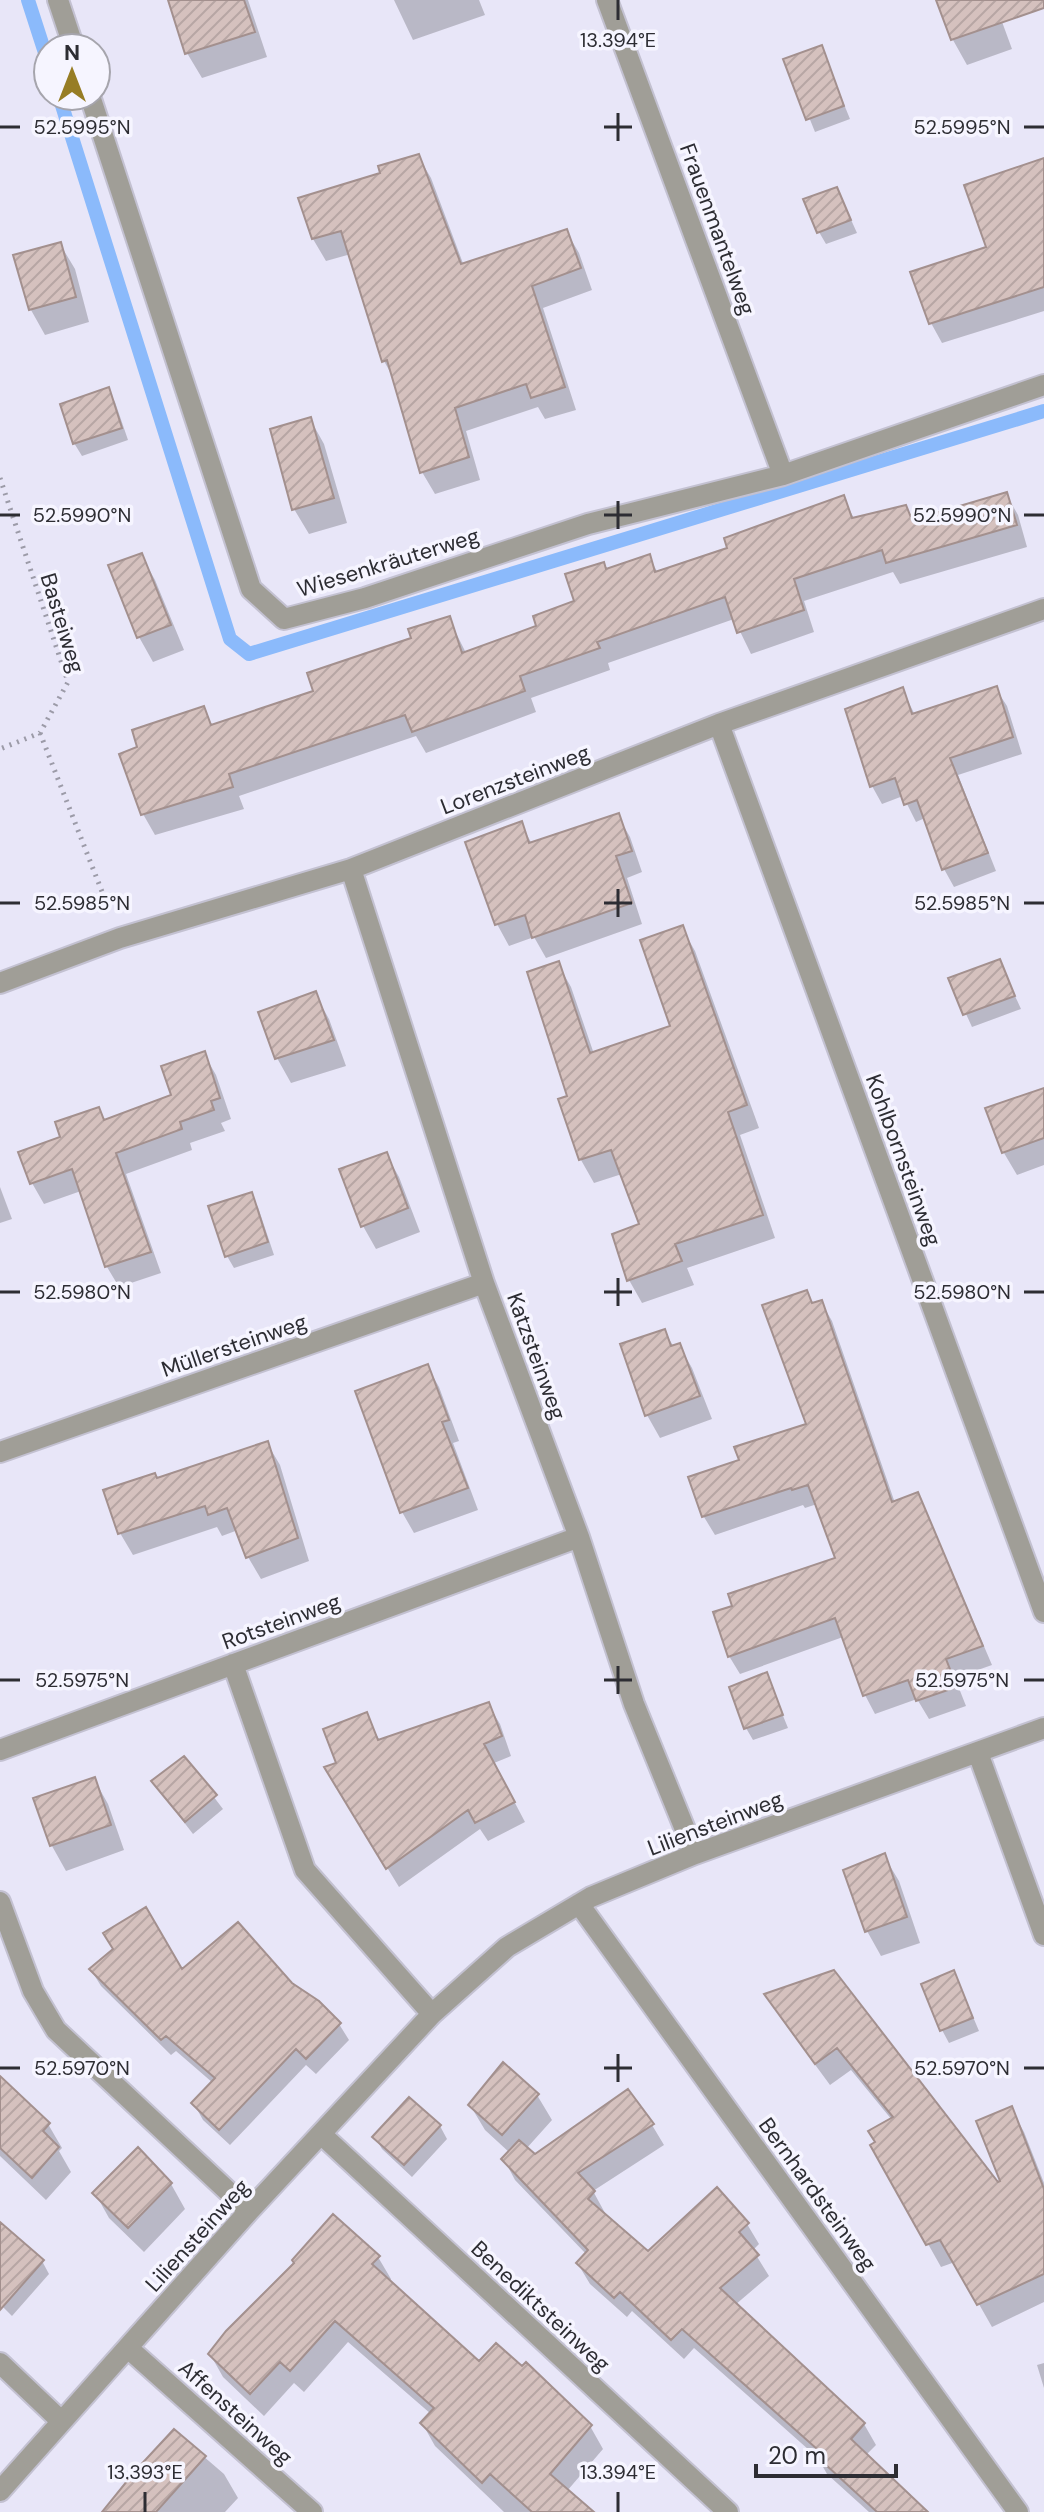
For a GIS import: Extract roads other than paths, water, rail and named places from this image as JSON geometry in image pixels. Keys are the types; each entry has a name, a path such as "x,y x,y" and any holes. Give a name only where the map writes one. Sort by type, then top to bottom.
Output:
{"lane":[{"path":"58,0 69,32"},
{"name":"Frauenmantelweg","path":"607,0 783,475"},
{"name":"Wiesenkräuterweg","path":"95,112 251,589 284,619 365,598 588,524 783,475 1044,385"},
{"name":"Lorenzsteinweg","path":"0,983 120,938 351,869 719,724 1044,609"},
{"name":"Kohlbornsteinweg","path":"719,724 1044,1612"},
{"name":"Katzsteinweg","path":"351,869 484,1283 579,1537 634,1704 695,1854"},
{"name":"Müllersteinweg","path":"0,1452 484,1283"},
{"name":"Rotsteinweg","path":"0,1750 579,1537"},
{"path":"233,1664 305,1870 432,2014"},
{"name":"Liliensteinweg","path":"0,2491 249,2211 432,2014 507,1947 579,1904 695,1854 1044,1728"},
{"path":"978,1753 1044,1935"},
{"path":"0,1902 33,1991 56,2030 249,2211"},
{"name":"Bernhardsteinweg","path":"579,1904 1018,2512"},
{"name":"Benediktsteinweg","path":"321,2134 728,2512"},
{"name":"Affensteinweg","path":"128,2348 312,2512"},
{"path":"0,2363 60,2420"}],"waterway":[{"path":"28,0 38,32"},
{"path":"64,112 230,639 249,654 1044,411"}]}
